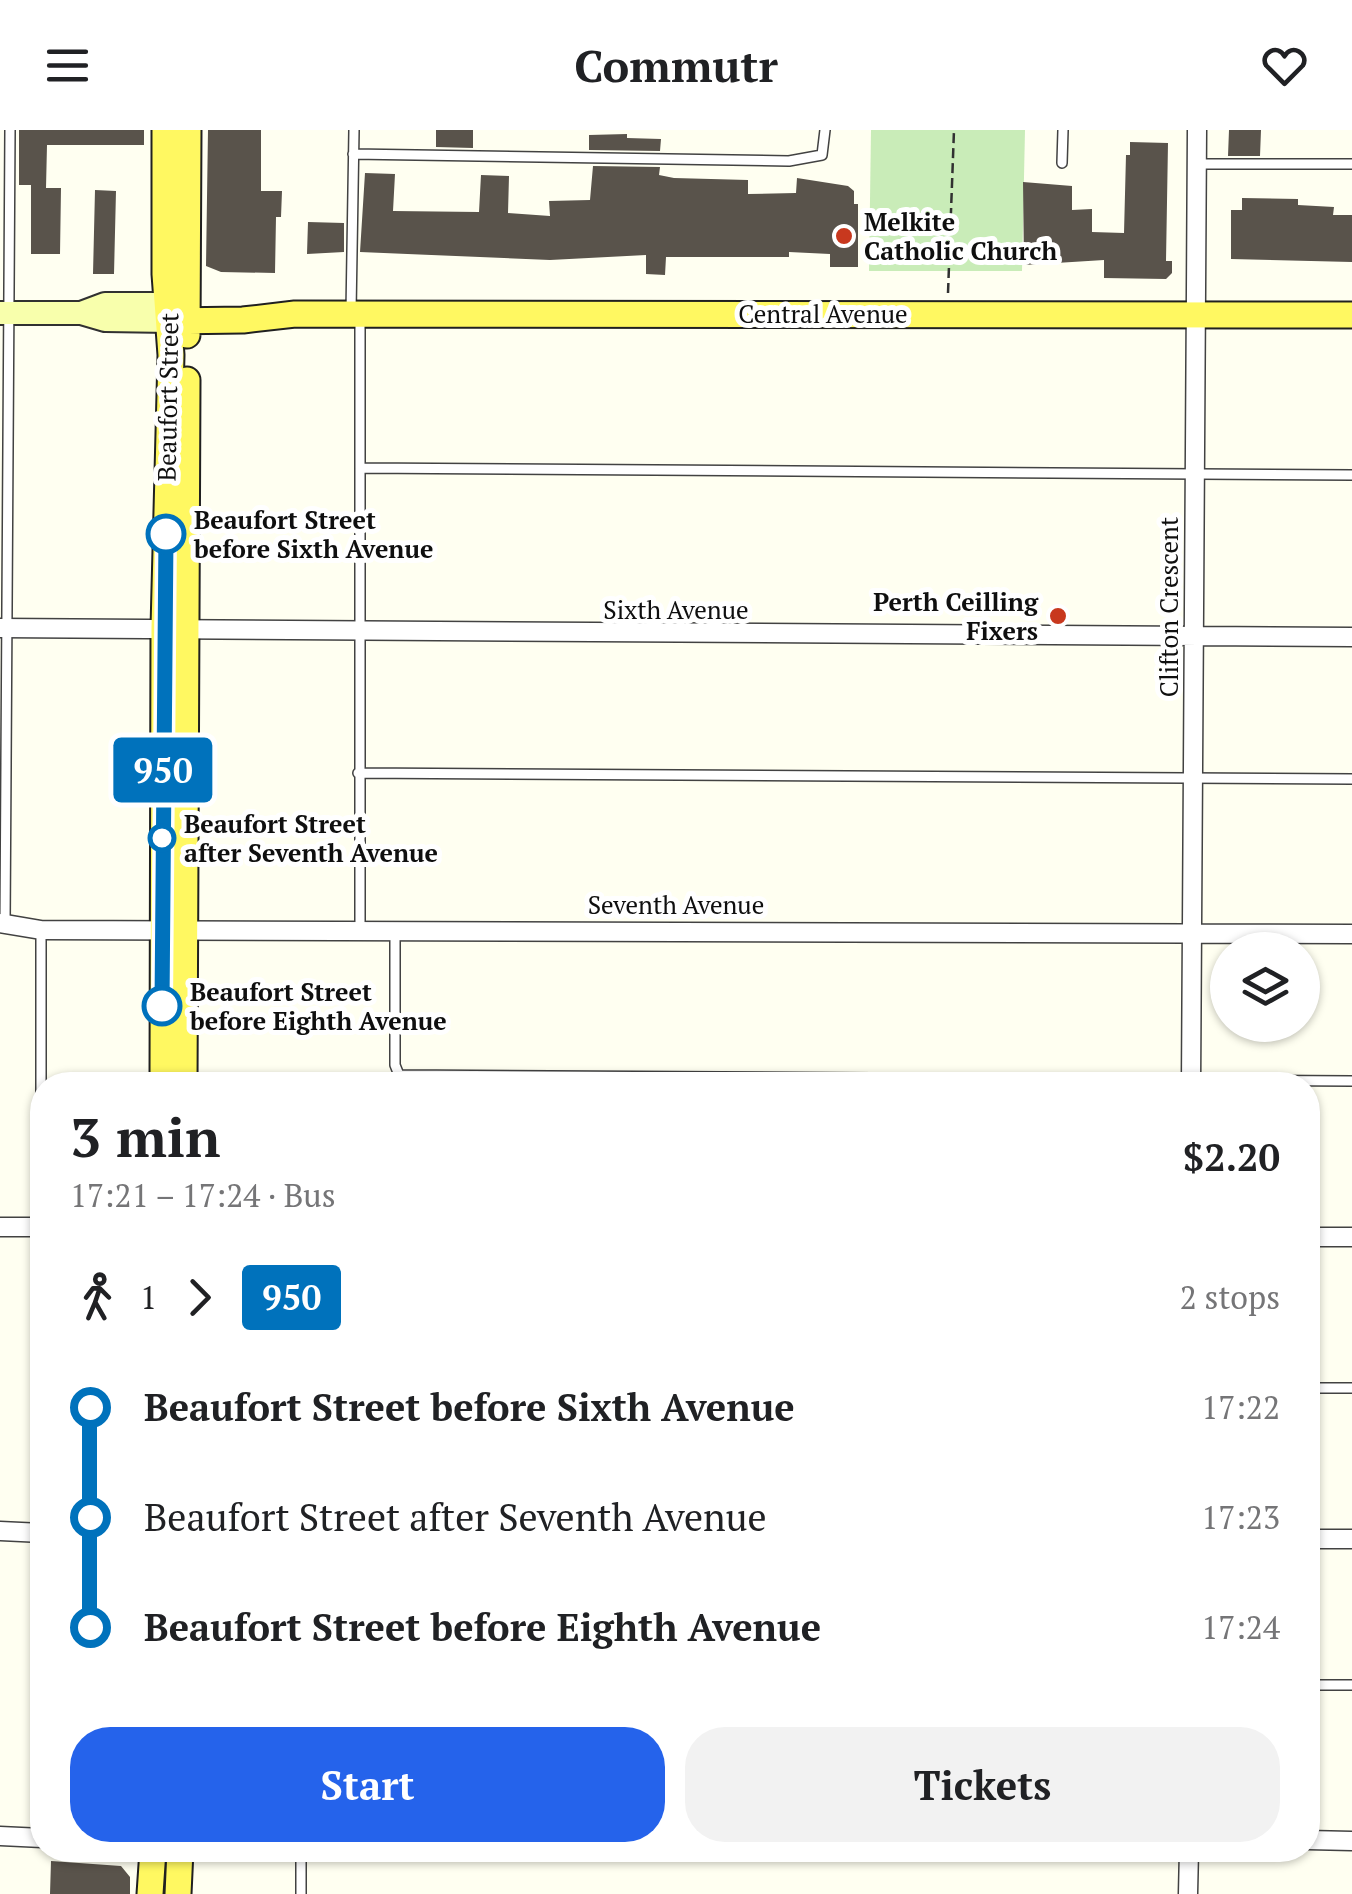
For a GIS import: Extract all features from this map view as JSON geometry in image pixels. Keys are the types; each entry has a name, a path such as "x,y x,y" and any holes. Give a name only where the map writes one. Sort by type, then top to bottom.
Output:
{"main road":[{"name":"Beaufort Street","path":"166,130 165,274 179,313"},
{"name":"Beaufort Street","path":"164,1072 173,930 179,313 188,130"},
{"name":"Central Avenue","path":"3,313 80,313 105,304 179,313 245,304 294,314 355,315 1352,316"},
{"name":"Beaufort Street","path":"173,930 183,1072"},
{"path":"150,1894 152,1862"},
{"path":"178,1894 179,1862"}],"street":[{"name":"Clifton Crescent","path":"1191,1072 1198,130"},
{"name":"Sixth Avenue","path":"3,628 1352,636"},
{"name":"Seventh Avenue","path":"2,924 42,930 395,928 1352,934"},
{"path":"0,1227 30,1227"},
{"path":"1320,1237 1352,1237"},
{"path":"0,1531 30,1532"},
{"path":"1320,1539 1352,1540"},
{"path":"0,1836 30,1837"},
{"path":"1320,1840 1352,1840"},
{"path":"1188,1894 1189,1862"}],"lane":[{"path":"2,924 3,313 10,130"},
{"path":"354,130 360,468 360,928"},
{"path":"353,154 789,161 822,155 825,130"},
{"path":"1062,130 1062,162"},
{"path":"1197,164 1352,164"},
{"path":"360,468 1352,475"},
{"path":"358,773 1352,779"},
{"path":"395,928 398,1072"},
{"path":"42,930 42,1072"},
{"path":"1320,1080 1352,1080"},
{"path":"1320,1388 1352,1388"},
{"path":"1320,1685 1352,1686"},
{"path":"301,1862 301,1894"}],"path":[{"path":"946,314 954,130"}],"green space":[{"path":"871,130 1025,130 1022,271 869,271"}],"building":[{"path":"19,130 144,130 144,145 47,145 46,188 61,188 60,254 31,254 31,185 19,185"},
{"path":"208,130 261,130 261,191 282,191 281,217 276,217 275,273 221,272 206,266"},
{"path":"436,130 473,130 473,148 436,147"},
{"path":"1229,130 1261,130 1260,156 1228,156"},
{"path":"627,134 627,138 661,139 660,151 589,150 589,135"},
{"path":"1130,142 1168,143 1166,261 1172,261 1172,273 1166,279 1104,278 1104,260 1024,265 1023,182 1072,186 1072,210 1092,209 1092,232 1124,233 1126,155 1130,155"},
{"path":"593,166 660,167 659,175 674,178 748,180 748,194 796,193 797,178 848,186 854,191 854,204 858,204 858,267 830,267 830,254 666,257 665,275 646,274 646,255 550,260 360,252 365,173 395,174 393,211 479,212 481,175 509,176 508,213 550,216 549,201 590,200"},
{"path":"95,190 116,191 114,274 93,274"},
{"path":"1242,198 1298,199 1298,205 1334,207 1333,215 1352,215 1352,262 1231,259 1231,210 1242,210"},
{"path":"308,222 344,223 344,252 307,254"},
{"path":"51,1862 121,1866 130,1877 130,1894 50,1894"}],"bus line":[{"name":"950","path":"162,1006 166,534"}],"place":[{"name":"Melkite Catholic Church","path":"844,236"},
{"name":"Beaufort Street before Sixth Avenue","path":"166,534"},
{"name":"Perth Ceilling Fixers","path":"1058,616"},
{"name":"Beaufort Street after Seventh Avenue","path":"162,838"},
{"name":"Beaufort Street before Eighth Avenue","path":"162,1006"}]}
